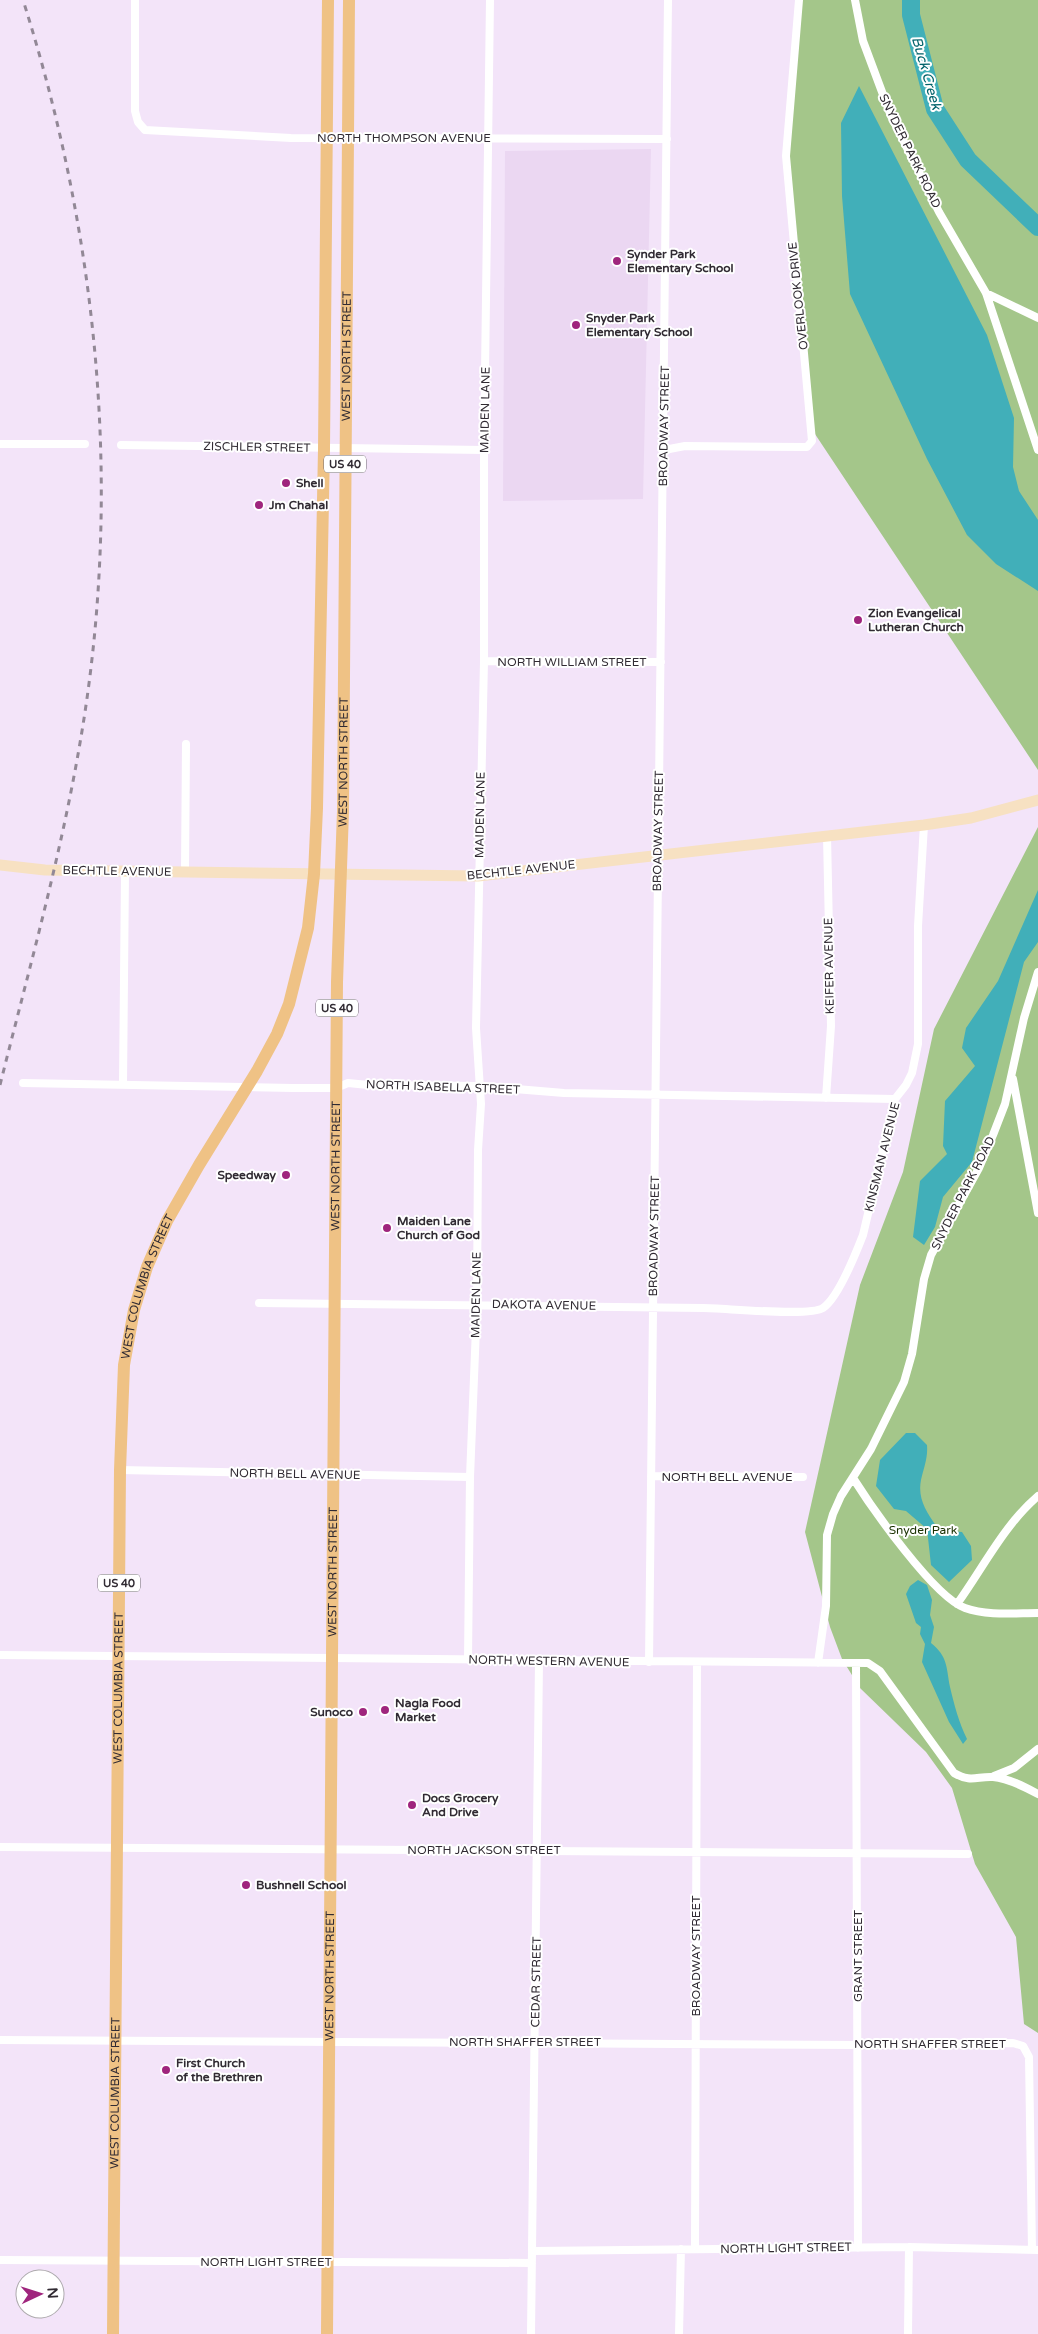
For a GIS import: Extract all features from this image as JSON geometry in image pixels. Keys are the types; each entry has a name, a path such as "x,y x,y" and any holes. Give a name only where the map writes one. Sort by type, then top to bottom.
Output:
{"main road":[{"name":"WEST NORTH STREET","path":"314,874 318,798 324,449 328,0"},
{"name":"WEST NORTH STREET","path":"327,2334 336,1088 338,955 342,876 349,0"},
{"name":"BECHTLE AVENUE","path":"0,865 45,870 125,872 342,876 478,876 657,854 924,826 971,818 1038,800"},
{"name":"WEST COLUMBIA STREET","path":"113,2334 120,1470 124,1365 134,1310 148,1267 174,1209 247,1088 273,1041 289,1004 308,928 314,874"}],"street":[{"name":"NORTH THOMPSON AVENUE","path":"135,0 135,111 141,128 152,132 349,139 667,139"},
{"name":"MAIDEN LANE","path":"468,1660 470,1477 477,1303 478,1150 481,1104 478,1086 476,1028 484,661 484,450 490,0"},
{"name":"BROADWAY STREET","path":"649,1662 668,0"},
{"name":"OVERLOOK DRIVE","path":"664,450 685,446 799,448 807,447 812,441 786,156 800,0"},
{"name":"SNYDER PARK ROAD","path":"855,0 863,42 891,116 939,212 986,293 1038,450"},
{"path":"986,293 1038,318"},
{"path":"0,444 85,444"},
{"name":"ZISCHLER STREET","path":"120,445 484,450"},
{"name":"NORTH WILLIAM STREET","path":"484,661 661,662"},
{"path":"185,872 186,744"},
{"name":"KINSMAN AVENUE","path":"739,1308 808,1312 822,1309 832,1300 855,1256 863,1235 895,1099 912,1073 917,1052 918,926 924,826"},
{"name":"KEIFER AVENUE","path":"826,1098 830,1026 827,835"},
{"path":"123,1084 125,872"},
{"name":"SNYDER PARK ROAD","path":"818,1663 826,1606 826,1535 837,1505 871,1449 904,1382 912,1354 924,1279 931,1255 939,1237 979,1168 1005,1104 1024,1018 1038,972"},
{"name":"SNYDER PARK ROAD","path":"1013,1074 1018,1114 1033,1178 1038,1213"},
{"name":"NORTH ISABELLA STREET","path":"23,1083 336,1088 348,1083 368,1085 478,1086 564,1093 895,1099"},
{"name":"DAKOTA AVENUE","path":"259,1303 477,1303 739,1308"},
{"name":"NORTH BELL AVENUE","path":"120,1470 470,1477"},
{"name":"NORTH BELL AVENUE","path":"651,1476 803,1477"},
{"path":"853,1478 869,1504 900,1544 946,1595 957,1604 978,1611 1038,1613"},
{"path":"957,1604 1003,1536 1020,1514 1038,1496"},
{"name":"NORTH WESTERN AVENUE","path":"0,1655 868,1663 880,1671 954,1773 970,1779 992,1777 1011,1782 1038,1794"},
{"name":"CEDAR STREET","path":"531,2334 532,2263 534,2251 539,1661"},
{"name":"BROADWAY STREET","path":"695,2249 697,1662"},
{"name":"GRANT STREET","path":"856,1664 858,2248"},
{"path":"992,1777 1014,1768 1038,1749"},
{"name":"NORTH JACKSON STREET","path":"0,1847 968,1854"},
{"name":"NORTH SHAFFER STREET","path":"0,2040 858,2045 1013,2043 1023,2046 1027,2051 1035,2250"},
{"path":"908,2334 909,2247"},
{"name":"NORTH LIGHT STREET","path":"534,2251 909,2247 1035,2250"},
{"path":"679,2334 681,2249"},
{"name":"NORTH LIGHT STREET","path":"0,2260 532,2263"}],"shaded area":[{"name":"Snyder Park Elementary School","path":"651,149 643,499 503,501 505,151"}],"green space":[{"path":"801,0 1038,0 1038,770 811,428 786,156"},
{"name":"Snyder Park","path":"1038,827 1038,2033 1024,2024 1016,1937 975,1864 952,1788 926,1752 860,1688 842,1659 830,1627 805,1532 860,1285 903,1172 934,1029"}],"water":[{"path":"859,86 987,335 1014,418 1013,467 1019,491 1038,520 1038,591 996,564 967,535 927,459 850,294 842,196 841,123"},
{"path":"1038,890 1038,942 1024,962 972,1162 943,1197 935,1227 924,1245 913,1237 920,1181 947,1154 943,1146 945,1101 975,1066 962,1048 966,1028 998,981"},
{"path":"906,1433 915,1433 927,1445 920,1487 922,1500 927,1512 939,1530 962,1532 971,1546 972,1560 949,1582 931,1565 927,1529 906,1511 894,1509 876,1486 880,1460"},
{"path":"918,1580 927,1585 932,1600 930,1615 934,1627 931,1643 941,1653 945,1662 955,1707 967,1739 963,1744 949,1722 922,1662 925,1644 920,1634 921,1627 916,1623 906,1594 910,1586"}],"waterway":[{"name":"Buck Creek","path":"911,0 911,15 935,109 968,160 1038,227"}],"railway":[{"path":"0,1085 58,853 77,759 96,622 101,532 100,442 95,353 84,263 69,175 48,87 23,0"}],"place":[{"name":"Synder Park Elementary School","path":"617,261"},
{"name":"Snyder Park Elementary School","path":"576,325"},
{"name":"Shell","path":"286,483"},
{"name":"Jm Chahal","path":"259,505"},
{"name":"Zion Evangelical Lutheran Church","path":"858,620"},
{"name":"Speedway","path":"286,1175"},
{"name":"Maiden Lane Church of God","path":"387,1228"},
{"name":"Nagla Food Market","path":"385,1710"},
{"name":"Sunoco","path":"363,1712"},
{"name":"Docs Grocery And Drive","path":"412,1805"},
{"name":"Bushnell School","path":"246,1885"},
{"name":"First Church of the Brethren","path":"166,2070"}]}
